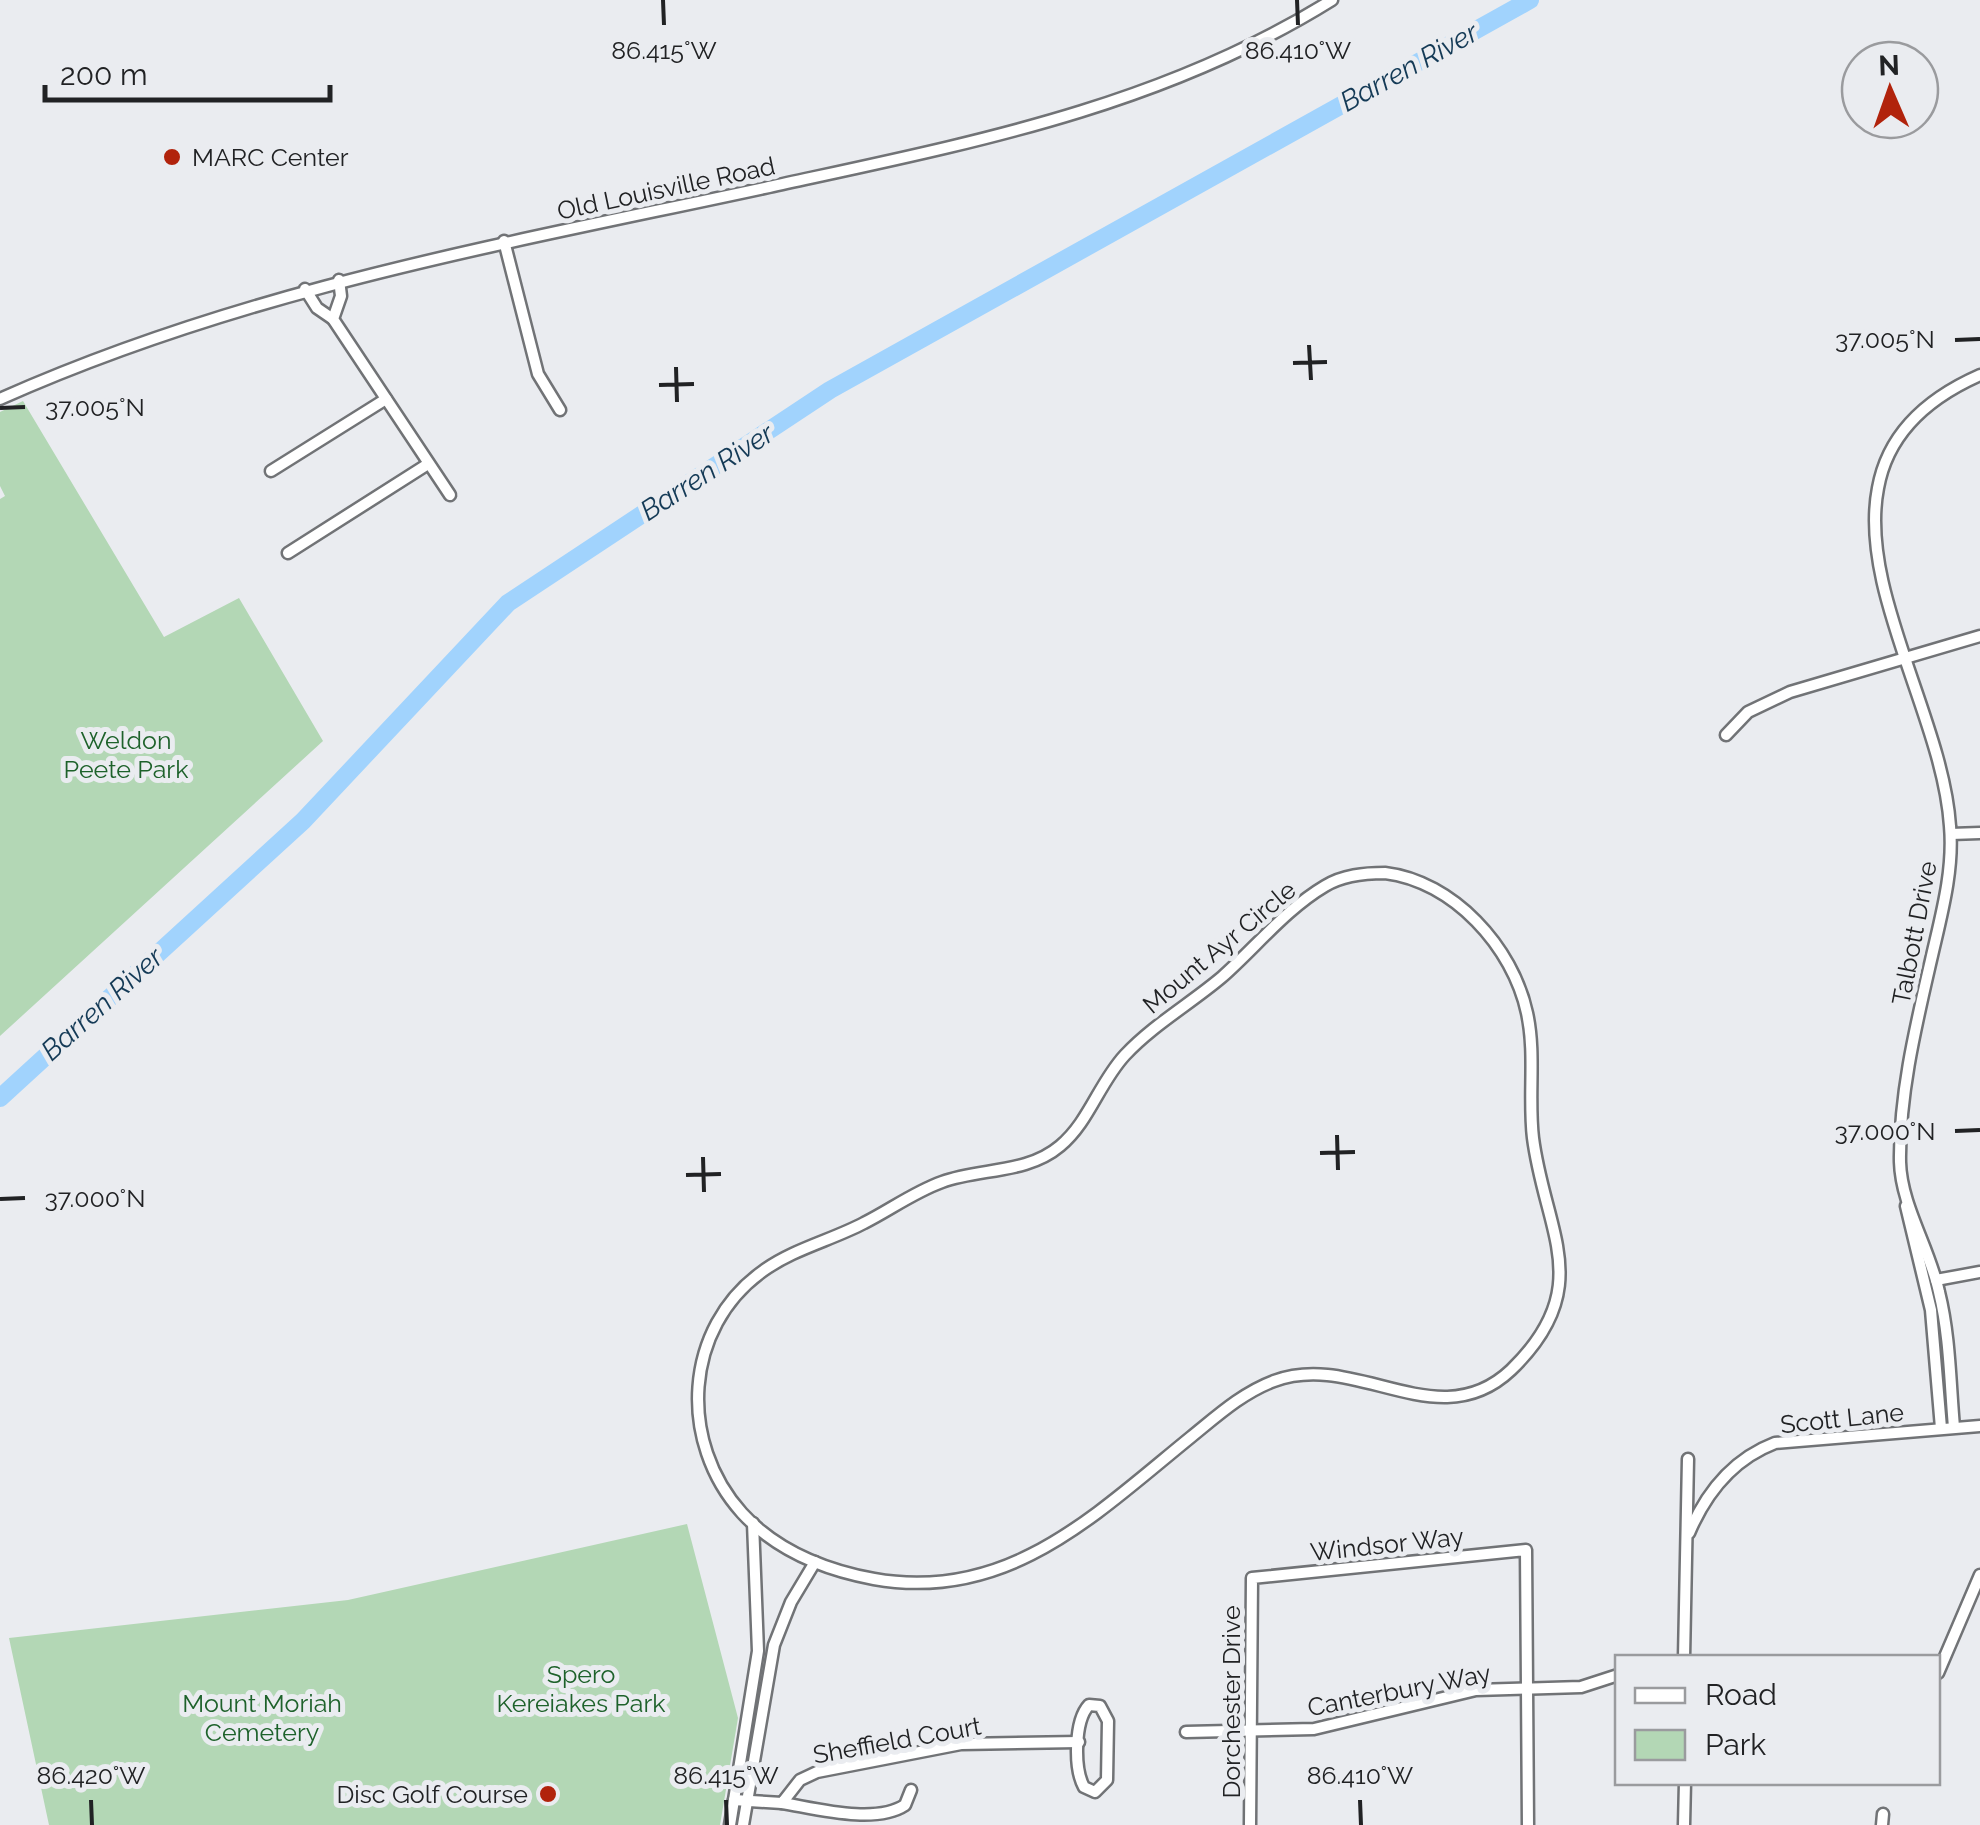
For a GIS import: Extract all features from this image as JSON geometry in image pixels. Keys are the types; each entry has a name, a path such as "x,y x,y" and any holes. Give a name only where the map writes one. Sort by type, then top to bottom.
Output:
{"street":[{"name":"Old Louisville Road","path":"0,399 144,340 339,280 934,152 1074,117 1208,67 1332,0"},
{"path":"504,242 538,374 560,410"},
{"path":"334,319 341,296 339,280"},
{"path":"305,289 318,308 334,319 450,495"},
{"name":"Talbott Drive","path":"1954,1427 1936,1280 1904,1190 1900,1162 1906,1093 1945,898 1950,834 1939,761 1878,555 1875,520 1878,485 1888,454 1916,416 1940,396 1980,375"},
{"path":"271,471 386,399"},
{"path":"288,553 428,464"},
{"path":"1726,735 1748,712 1780,696 1980,636"},
{"path":"1950,834 1980,833"},
{"name":"Mount Ayr Circle","path":"1402,874 1434,886 1463,908 1503,957 1522,994 1530,1034 1533,1135 1561,1256 1555,1303 1511,1370 1483,1390 1450,1399 1417,1397 1333,1373 1299,1374 1265,1384 1232,1404 1077,1531 1028,1559 987,1574 947,1582 899,1582 815,1562 753,1523 725,1492 711,1466 697,1405 700,1372 712,1333 752,1279 779,1260 857,1227 932,1186 1017,1166 1051,1153 1078,1128 1115,1066 1139,1041 1210,987 1324,886 1353,875 1402,874"},
{"path":"1904,1190 1931,1310 1941,1428"},
{"path":"1936,1280 1980,1272"},
{"name":"Scott Lane","path":"1690,1533 1702,1506 1725,1476 1764,1448 1798,1439 1980,1426"},
{"name":"Scott Lane","path":"1684,1655 1690,1533 1688,1459"},
{"path":"730,1825 758,1652 753,1523"},
{"name":"Windsor Way","path":"1252,1578 1526,1550 1528,1689"},
{"path":"744,1825 774,1645 790,1602 815,1562"},
{"path":"1940,1668 1980,1574"},
{"name":"Dorchester Drive","path":"1250,1825 1252,1578"},
{"name":"Canterbury Way","path":"1186,1732 1314,1729 1476,1690 1581,1687 1615,1675"},
{"path":"1528,1689 1528,1825"},
{"path":"1089,1705 1100,1706 1108,1721 1108,1770 1105,1786 1098,1791 1089,1791 1080,1781 1079,1742 1083,1712 1089,1705"},
{"name":"Sheffield Court","path":"782,1803 803,1778 826,1770 972,1743 1079,1742"},
{"path":"1684,1785 1684,1825"},
{"path":"734,1800 782,1803 818,1813 888,1812 906,1805 911,1790"}],"green space":[{"name":"Weldon Peete Park","path":"23,401 164,637 239,598 323,741 0,1036 0,499 5,496 0,486 0,412"},
{"path":"687,1524 738,1718 720,1825 49,1825 9,1638 348,1600"}],"waterway":[{"name":"Barren River","path":"0,1098 303,821 508,603 830,390 1530,0"}],"place":[{"name":"MARC Center","path":"172,157"},
{"name":"Disc Golf Course","path":"548,1794"}],"park label":[{"name":"Spero Kereiakes Park","path":"581,1688"},
{"name":"Mount Moriah Cemetery","path":"262,1718"}]}
